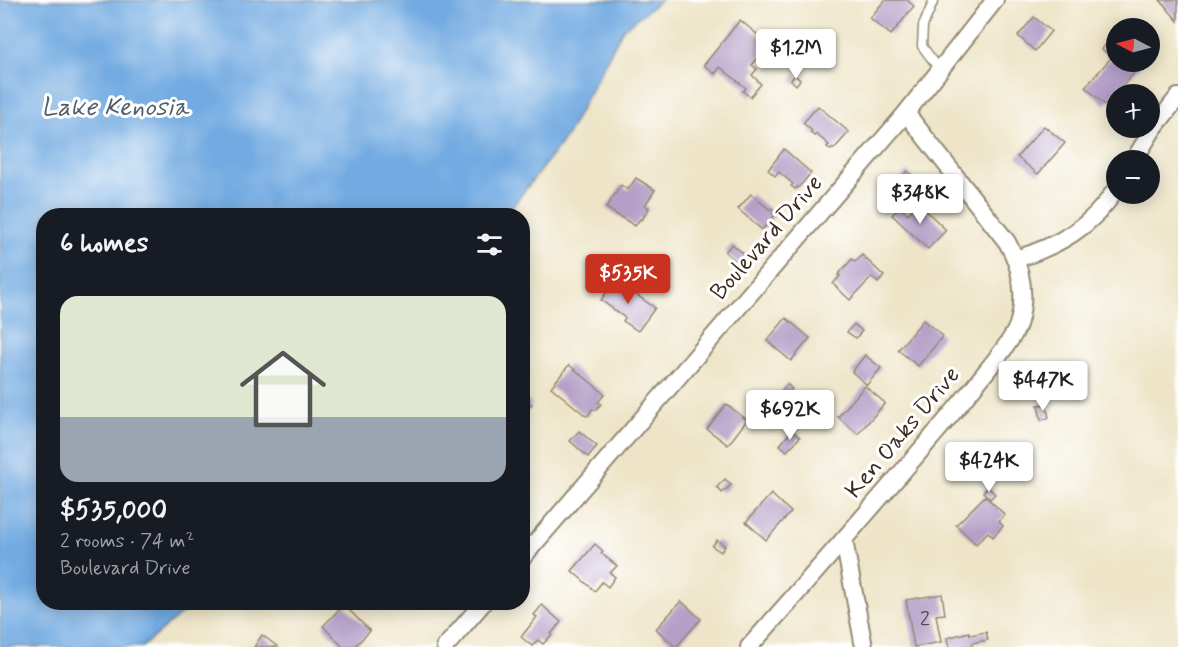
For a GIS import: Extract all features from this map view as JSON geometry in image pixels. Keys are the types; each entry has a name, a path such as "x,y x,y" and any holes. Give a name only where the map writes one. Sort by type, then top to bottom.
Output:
{"street":[{"name":"Boulevard Drive","path":"530,549 906,113 995,0"},
{"path":"1140,150 1178,97"},
{"name":"Ken Oaks Drive","path":"749,647 971,391 1010,341 1017,327 1022,302 1021,272 1016,259 1007,242 906,113"},
{"path":"1016,259 1039,252 1069,238 1106,202"},
{"path":"844,540 864,647"},
{"path":"445,647 477,610"}],"lane":[{"path":"934,0 923,26 922,46 940,70"}],"water":[{"name":"Lake Kenosia","path":"0,0 661,0 623,29 566,137 511,208 36,208 36,610 186,610 142,647 0,647"}],"building":[{"path":"885,0 907,0 914,6 891,35 870,18"},
{"path":"1160,0 1178,0 1178,21"},
{"path":"1034,17 1051,31 1035,51 1018,36"},
{"path":"740,20 769,44 752,65 757,69 752,75 761,84 750,97 743,91 746,88 720,67 715,74 704,65"},
{"path":"1106,64 1106,72 1135,72 1124,84 1106,84 1105,105 1085,87"},
{"path":"795,75 800,80 796,85 791,80"},
{"path":"818,106 849,132 831,150 827,147 829,145 816,134 814,136 810,133 812,131 803,123"},
{"path":"1044,126 1065,143 1038,174 1017,157"},
{"path":"784,149 811,173 795,189 791,186 793,184 779,172 775,176 768,170"},
{"path":"907,171 913,177 906,185 900,179"},
{"path":"636,178 655,190 645,205 649,208 642,220 640,219 635,226 606,208 621,185 628,190"},
{"path":"751,194 770,210 771,208 774,210 772,213 775,215 762,230 738,209"},
{"path":"918,203 946,230 928,249 892,215 900,207 908,214"},
{"path":"732,244 750,259 743,267 725,252"},
{"path":"862,255 884,276 878,283 872,277 850,300 833,284 852,259 855,262"},
{"path":"615,280 655,308 638,331 623,321 625,318 601,300"},
{"path":"786,318 810,338 791,361 767,341"},
{"path":"923,320 943,336 918,366 898,350"},
{"path":"854,324 862,331 856,338 847,332"},
{"path":"865,355 881,368 867,385 852,372"},
{"path":"569,365 605,394 598,402 601,404 596,410 592,409 589,415 586,416 551,387"},
{"path":"787,384 792,389 784,399 779,394"},
{"path":"865,386 885,403 858,434 838,417"},
{"path":"726,404 747,420 728,445 707,429"},
{"path":"1046,404 1049,418 1041,420 1038,405"},
{"path":"792,430 800,437 787,451 780,445"},
{"path":"579,431 597,446 588,457 570,441"},
{"path":"725,479 731,485 722,493 717,487"},
{"path":"988,487 995,494 990,499 983,492"},
{"path":"771,494 791,512 766,540 746,522"},
{"path":"985,496 1005,515 999,521 1003,526 993,537 988,532 976,544 956,525"},
{"path":"717,540 725,546 721,552 712,546"},
{"path":"595,544 603,551 601,553 617,566 610,573 615,577 608,587 602,582 595,591 572,571"},
{"path":"942,594 945,614 936,615 941,642 914,647 906,600"},
{"path":"681,601 701,619 676,647 656,629"},
{"path":"542,605 561,622 543,644 538,640 532,646 521,637 537,617 534,615"},
{"path":"339,610 349,610 370,631 354,647 343,647 323,626"},
{"path":"969,632 970,635 986,632 988,640 964,647 949,647 947,638"},
{"path":"262,635 278,647 254,647"}]}
